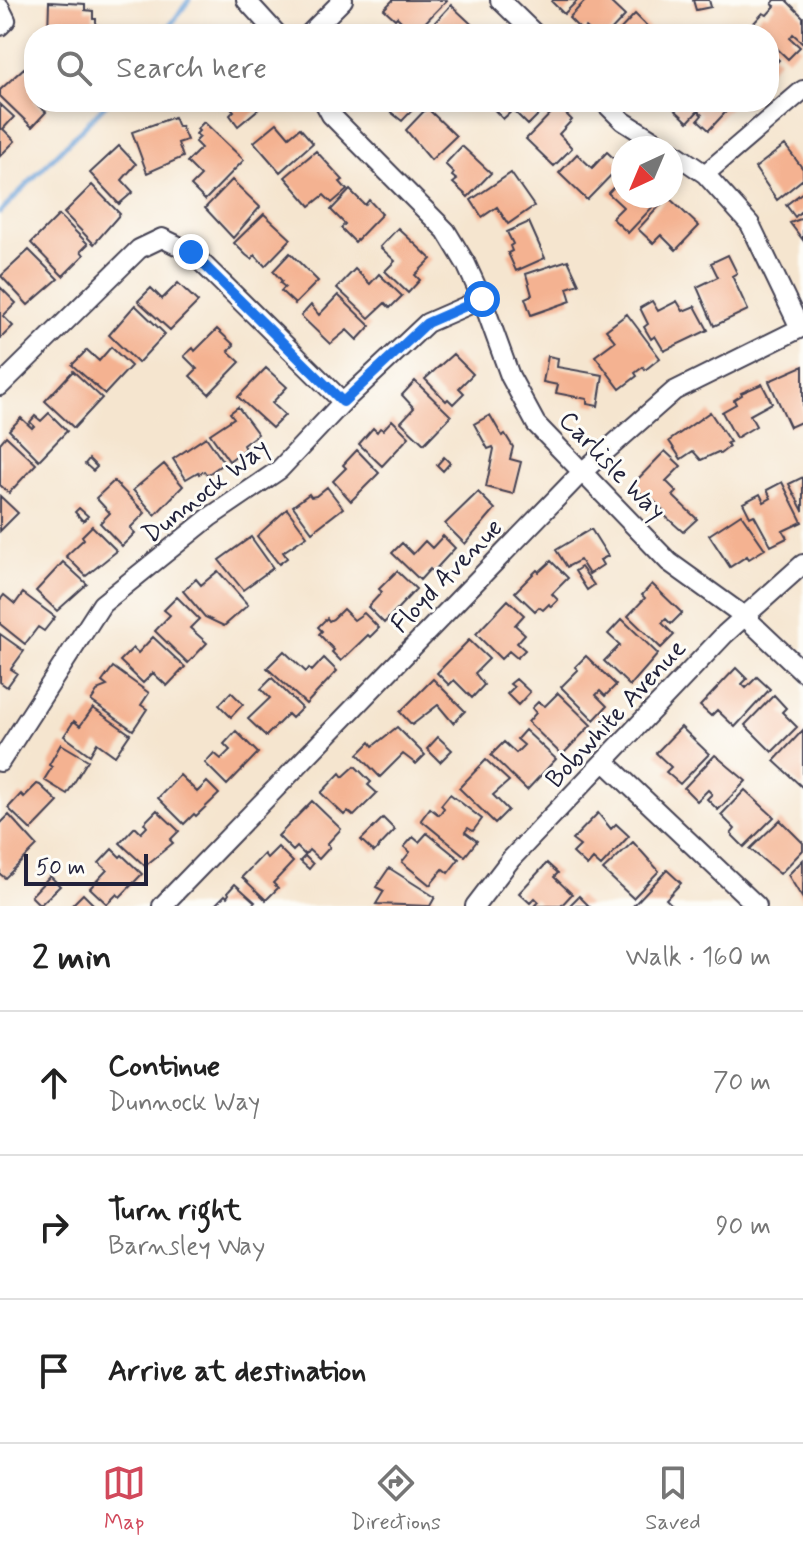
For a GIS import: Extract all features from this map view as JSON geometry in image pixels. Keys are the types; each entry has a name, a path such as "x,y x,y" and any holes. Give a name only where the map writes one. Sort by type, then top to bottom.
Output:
{"street":[{"path":"246,0 268,24"},
{"path":"319,24 343,0"},
{"path":"500,0 525,24"},
{"path":"779,111 803,90"},
{"name":"Carlisle Way","path":"329,112 446,231 466,264 510,376 536,424 669,562 744,616 803,672"},
{"path":"614,112 647,136"},
{"path":"705,174 777,112"},
{"path":"683,159 705,174 750,224 802,328"},
{"path":"0,386 139,249 162,238 191,252 343,402"},
{"name":"Dunnock Way","path":"0,762 102,604 210,517 279,470 343,402 427,323 482,299"},
{"name":"Floyd Avenue","path":"162,906 581,473 674,391 802,328"},
{"name":"Bobwhite Avenue","path":"475,906 511,859 744,616 803,564"},
{"path":"605,762 757,906"}],"building":[{"path":"393,0 447,0 424,24 404,24 384,9"},
{"path":"553,0 578,0 564,14"},
{"path":"586,0 608,0 625,16 617,24 575,24 569,18"},
{"path":"693,0 709,0 711,7 696,10"},
{"path":"775,0 786,0 803,17 803,43 793,34 790,38 800,47 788,59 779,50 779,24 753,24 763,13 767,15 775,6 772,4"},
{"path":"49,2 85,4 85,10 93,11 93,19 96,19 96,24 48,24"},
{"path":"451,5 471,24 433,24"},
{"path":"635,14 645,24 626,24"},
{"path":"24,68 24,112 46,112 32,127 0,96 0,90"},
{"path":"0,104 14,117 3,129 15,141 0,156"},
{"path":"233,112 255,112 238,126 230,115"},
{"path":"391,112 411,112 402,121"},
{"path":"423,112 431,112 456,136 431,160 406,130"},
{"path":"496,112 511,112 503,119"},
{"path":"515,112 541,112 528,125"},
{"path":"552,112 564,112 572,120 559,134 572,148 554,166 526,139"},
{"path":"677,112 697,112 688,122"},
{"path":"699,112 726,112 709,130 698,120 702,115"},
{"path":"174,117 187,140 178,143 183,157 147,173 132,132"},
{"path":"204,122 244,160 205,200 191,186 201,176 187,162 201,148 195,142 200,137 196,134 197,129"},
{"path":"277,123 289,137 300,128 313,143 280,172 254,142"},
{"path":"785,145 803,169 803,179 777,200 755,168"},
{"path":"119,146 136,164 122,180 133,192 119,204 90,173"},
{"path":"462,146 491,173 468,197 453,183 457,180 445,164"},
{"path":"316,151 343,180 340,182 347,190 332,203 324,195 310,206 285,177"},
{"path":"607,152 611,156 611,175 587,200 559,173 577,154 592,168"},
{"path":"511,173 534,206 508,224 497,207 482,217 471,200"},
{"path":"232,180 260,207 233,238 205,208"},
{"path":"92,185 120,214 94,244 64,213"},
{"path":"350,190 365,205 369,200 382,214 355,242 341,228 345,224 331,210"},
{"path":"803,192 803,216 800,212 795,217 786,205"},
{"path":"622,208 652,208 628,233 612,218"},
{"path":"658,208 680,208 699,226 676,250 661,235 653,243 638,229"},
{"path":"264,214 291,239 265,266 255,255 251,259 234,243"},
{"path":"59,215 88,244 81,251 84,255 63,276 31,243"},
{"path":"803,218 803,240 790,223"},
{"path":"529,222 545,258 516,271 508,253 512,251 510,246 513,244 507,232"},
{"path":"398,228 431,259 415,275 420,280 408,293 385,271 395,261 380,247"},
{"path":"29,250 58,279 28,305 1,276"},
{"path":"290,253 318,281 295,304 281,291 285,287 273,271"},
{"path":"728,255 737,273 732,276 748,310 714,326 697,287 718,277 711,263"},
{"path":"568,260 579,284 567,288 571,301 531,315 525,298 532,295 526,274"},
{"path":"355,269 370,284 379,274 402,296 390,308 385,303 369,318 337,288"},
{"path":"178,283 198,302 170,330 138,301 151,288 162,299"},
{"path":"0,287 16,303 3,316 13,326 0,339"},
{"path":"338,295 370,326 357,340 347,330 330,344 301,316 311,305 319,315"},
{"path":"652,301 658,311 677,301 683,311 695,306 708,330 664,351 655,336 651,339 644,327 648,324 640,308"},
{"path":"135,305 165,334 138,363 109,335"},
{"path":"627,314 660,358 645,370 643,367 635,373 637,376 620,389 595,356 615,341 606,330"},
{"path":"217,329 234,345 228,351 240,362 209,394 190,376 197,369 184,356 193,348 195,351"},
{"path":"111,347 131,366 105,394 72,365 87,350 99,361"},
{"path":"453,354 473,374 459,388 464,393 453,404 448,399 446,401 425,379"},
{"path":"548,356 558,358 557,367 603,375 598,406 587,404 587,399 556,393 558,385 543,382"},
{"path":"803,366 803,421 790,427 769,381"},
{"path":"266,368 287,387 272,403 285,415 272,428 238,397"},
{"path":"73,371 102,398 74,428 45,401"},
{"path":"415,381 451,416 424,444 401,422 414,408 402,395"},
{"path":"762,384 772,403 750,415 756,426 736,438 722,412 736,404 734,400 741,393"},
{"path":"238,407 258,434 229,461 210,434 234,418 230,413"},
{"path":"710,412 730,442 727,443 729,447 720,454 718,452 701,460 693,451 681,459 669,441"},
{"path":"49,413 67,431 39,460 9,430 21,418 32,428 34,426 30,422 35,416 41,421"},
{"path":"490,415 502,436 505,434 513,447 510,459 521,462 513,494 486,487 494,449 488,449 474,424"},
{"path":"392,420 409,437 382,466 359,444 373,428 377,432 380,428 383,430"},
{"path":"6,436 36,464 9,493 0,485 0,443"},
{"path":"206,437 224,463 207,475 204,471 198,472 186,479 173,459"},
{"path":"357,450 379,473 351,501 333,481"},
{"path":"665,451 681,466 666,481 677,492 673,496 697,519 683,532 646,493 644,496 632,485"},
{"path":"444,457 450,463 443,471 437,465"},
{"path":"89,459 97,467 93,471 85,464"},
{"path":"164,464 183,486 155,515 133,490"},
{"path":"803,477 803,511 789,484"},
{"path":"114,481 145,513 130,528 135,533 122,546 100,523 110,513 96,498"},
{"path":"782,482 802,522 783,531 787,538 771,546 754,515 750,517 743,503 760,494 764,502 771,498 767,490"},
{"path":"327,487 343,508 312,532 293,506 309,494 316,496"},
{"path":"478,492 495,509 465,544 445,524"},
{"path":"0,496 18,513 0,531"},
{"path":"79,508 88,516 83,521 75,512"},
{"path":"287,509 307,536 283,552 287,558 279,564 257,536"},
{"path":"741,514 765,549 730,567 709,535"},
{"path":"92,526 117,551 86,576 66,556 84,539 82,536"},
{"path":"591,529 608,556 600,560 603,565 589,574 580,560 567,567 556,550"},
{"path":"443,536 455,548 433,572 430,569 420,580 392,553 402,543 413,554 425,541 432,548"},
{"path":"251,537 273,568 243,590 219,560"},
{"path":"551,561 568,578 552,594 558,600 551,607 549,604 543,610 539,607 535,611 515,592"},
{"path":"63,562 87,584 57,611 36,591"},
{"path":"581,567 594,585 587,590 575,571"},
{"path":"218,571 248,605 224,626 205,617 183,591 196,579 201,585"},
{"path":"397,571 416,589 384,623 368,607 382,592 379,589"},
{"path":"652,584 682,613 671,624 666,619 662,623 674,635 661,648 628,616 645,598 642,595"},
{"path":"23,593 55,617 44,631 38,627 25,644 0,624 0,600 4,595 15,604"},
{"path":"177,597 199,619 190,628 207,643 188,663 155,631 170,615 164,610"},
{"path":"508,600 524,615 515,625 525,634 517,643 525,650 517,658 509,651 501,659 476,634"},
{"path":"343,609 354,620 364,613 379,628 341,661 319,634 322,631 318,627"},
{"path":"622,619 658,654 630,686 604,661 620,645 608,634"},
{"path":"0,634 24,651 11,669 17,673 7,687 0,682"},
{"path":"153,637 185,667 167,686 153,673 143,683 120,661 133,648 138,653"},
{"path":"469,640 489,659 475,673 484,685 472,698 454,680 449,685 437,673"},
{"path":"284,651 306,672 309,668 312,671 324,658 337,671 306,704 267,668"},
{"path":"586,656 616,685 605,696 600,691 596,695 607,706 594,720 561,687 578,670 575,667"},
{"path":"113,667 149,693 141,705 147,709 133,730 91,701 99,689 107,686 102,682"},
{"path":"736,668 747,679 742,684 746,688 757,677 770,689 735,727 717,710 711,716 700,706"},
{"path":"272,678 302,708 292,718 288,714 266,736 248,719 270,698 261,689"},
{"path":"433,679 465,711 453,723 438,705 412,725 400,712"},
{"path":"516,679 530,692 518,705 507,694 514,687 510,684"},
{"path":"231,692 243,704 231,717 219,705"},
{"path":"558,693 591,725 562,755 528,722 536,713 532,708 538,702 545,706"},
{"path":"774,695 786,708 782,712 797,727 772,752 745,725"},
{"path":"93,708 130,734 115,756 97,743 90,755 64,736 74,721 80,726"},
{"path":"397,727 425,755 416,764 403,754 380,777 358,754 370,742 373,746"},
{"path":"681,727 709,754 680,784 666,772 671,767 656,753"},
{"path":"525,730 556,759 527,790 491,755 504,742 516,753 524,745 517,739"},
{"path":"803,730 803,788 774,761"},
{"path":"236,731 258,753 227,785 205,763 214,753 221,759 230,750 224,744"},
{"path":"438,737 452,750 440,762 427,749"},
{"path":"61,744 88,760 67,794 44,780"},
{"path":"715,755 746,781 718,810 707,799 712,794 708,790 697,801 684,788"},
{"path":"486,760 509,781 493,795 508,810 495,823 459,788"},
{"path":"355,766 377,793 354,816 348,811 344,815 321,793 340,773 343,777"},
{"path":"180,775 197,792 207,782 219,794 184,824 158,798"},
{"path":"37,784 58,802 31,830 8,808 21,794 24,797"},
{"path":"745,790 774,817 744,847 731,834 735,829 721,815"},
{"path":"450,794 482,819 473,831 468,828 465,832 477,841 465,856 421,820 430,808 439,815 444,808 441,805"},
{"path":"312,801 341,829 327,844 330,847 319,859 309,850 305,855 297,847 293,851 278,836"},
{"path":"157,810 179,831 170,840 173,843 145,866 120,843 135,827 141,833 147,827 144,823"},
{"path":"598,813 611,829 616,824 629,836 601,866 593,859 587,866 573,853 580,846 572,840"},
{"path":"9,815 37,846 5,878 0,874 0,824"},
{"path":"383,818 395,830 374,852 361,840"},
{"path":"780,820 803,843 803,850 780,874 750,849"},
{"path":"427,833 459,859 448,873 443,869 430,885 402,862 410,852 404,847 413,837 419,842"},
{"path":"633,842 659,871 633,898 603,870"},
{"path":"278,847 293,862 273,883 278,888 266,900 242,877 264,854 267,858"},
{"path":"112,849 142,874 120,897 117,894 107,904 90,888 107,870 99,863"},
{"path":"305,856 313,864 309,869 300,861"},
{"path":"803,860 803,899 788,875"},
{"path":"547,863 558,873 554,877 572,894 561,906 535,906 539,902 535,898 530,903 519,893"},
{"path":"389,868 435,897 430,906 376,904 384,891 376,887"},
{"path":"667,870 681,883 666,899 673,906 633,906"},
{"path":"50,876 60,886 40,905 31,896"},
{"path":"235,884 255,902 251,906 214,906 225,895 227,897"},
{"path":"83,894 95,906 71,906"},
{"path":"579,896 589,906 569,906"}],"waterway":[{"path":"171,24 189,0"},
{"path":"0,212 98,112"}],"route":[{"path":"191,252 343,402 427,323 482,299"}]}
